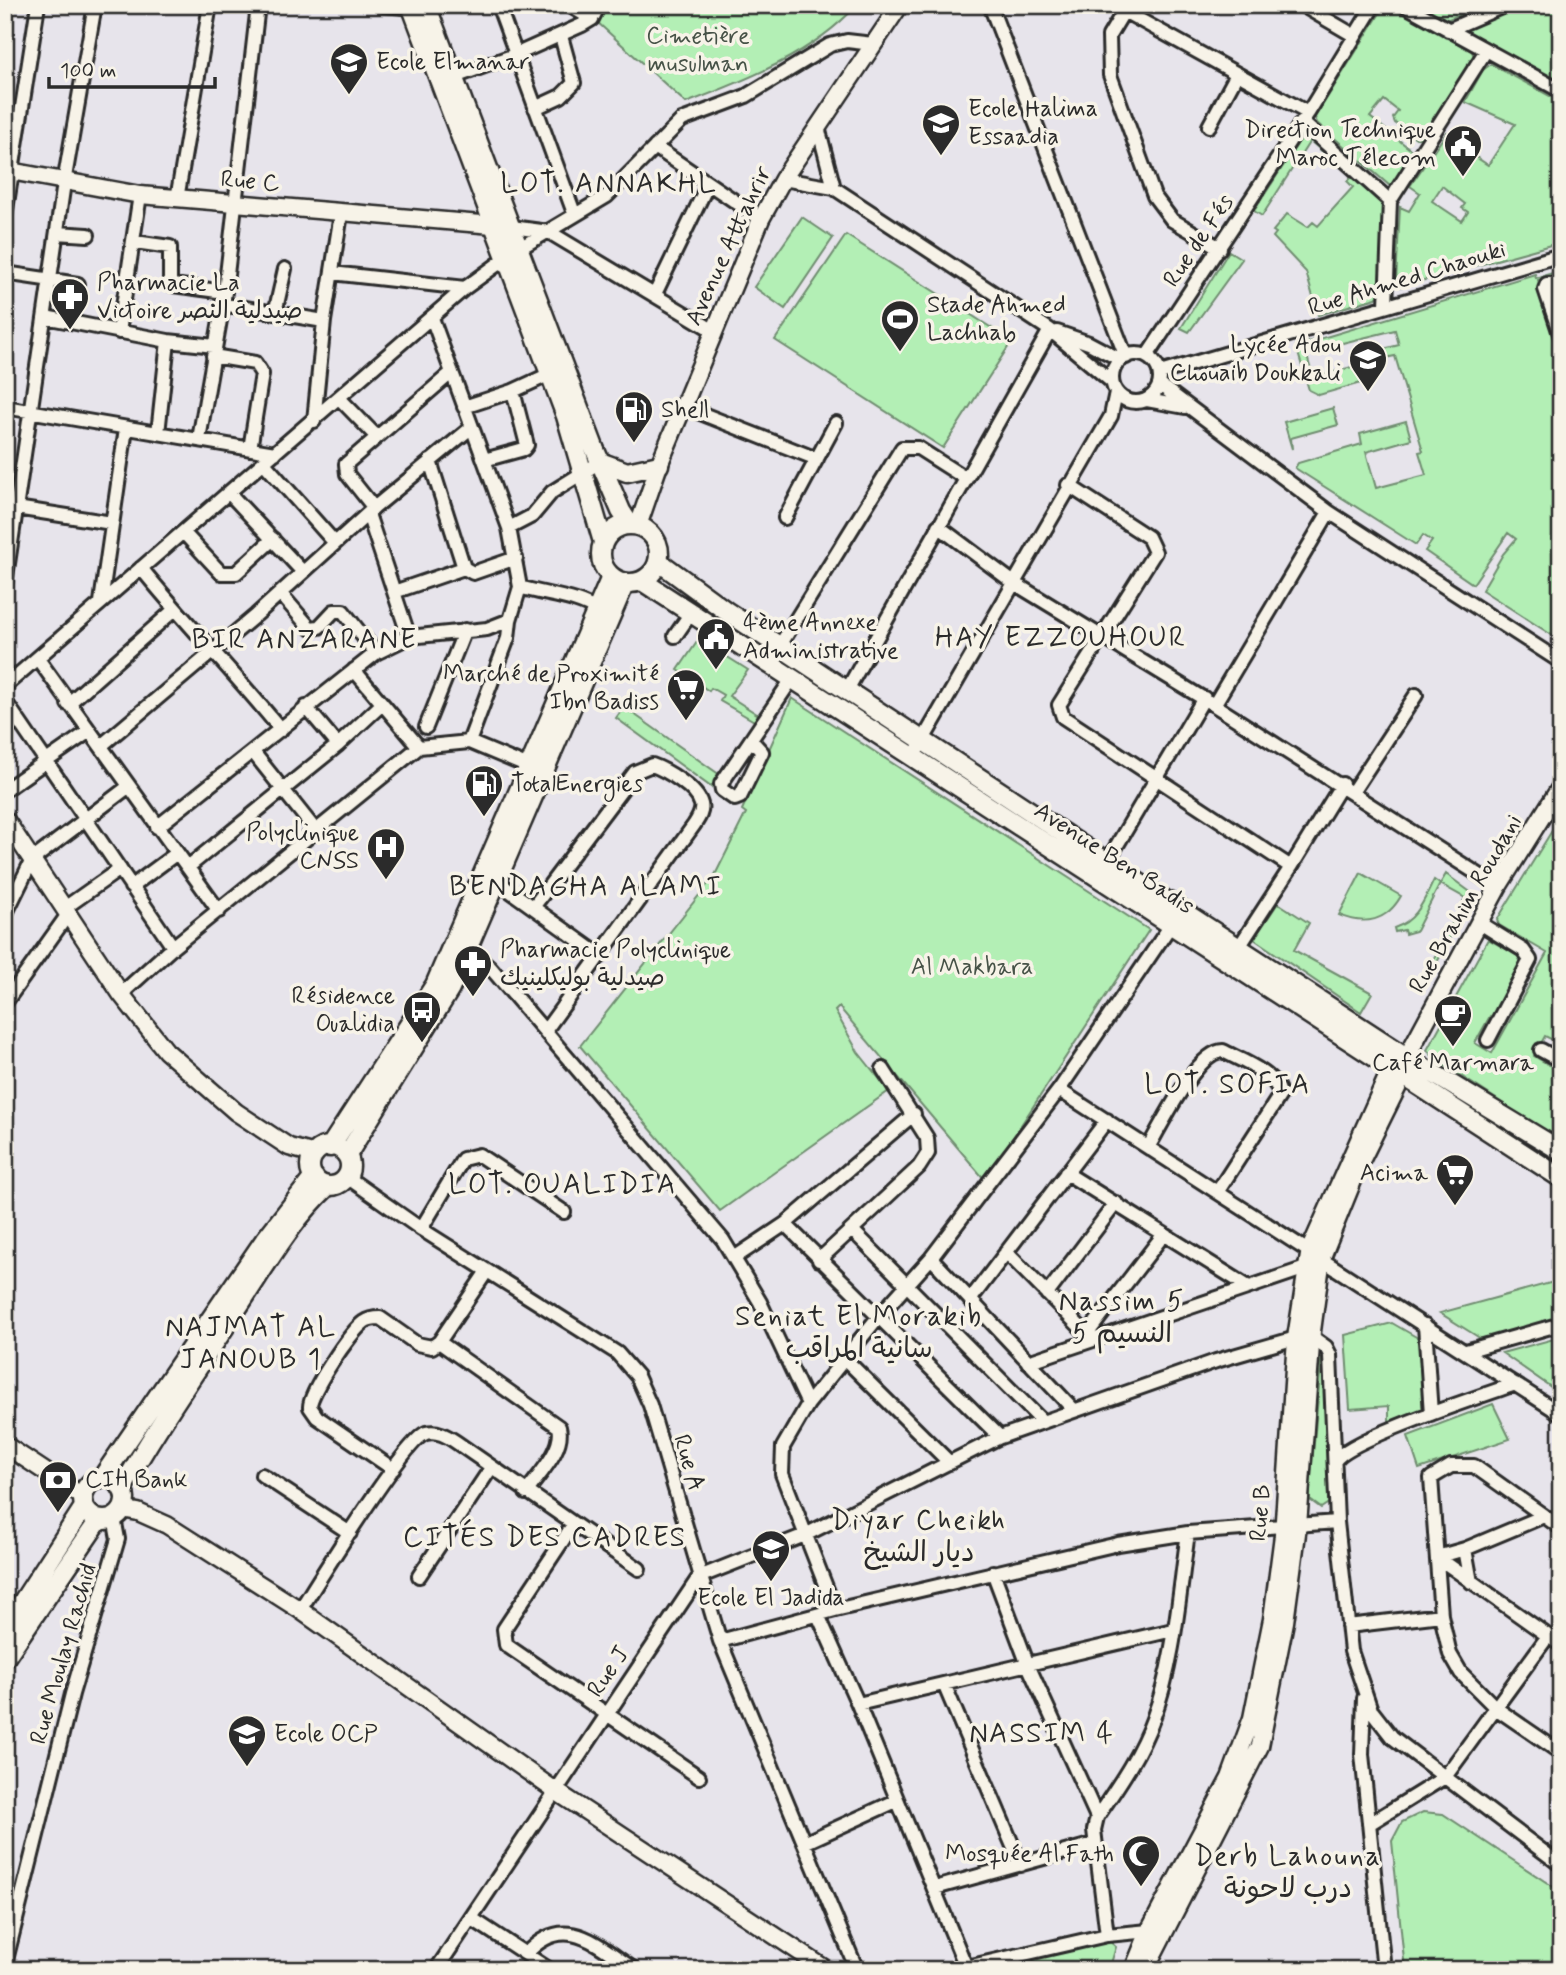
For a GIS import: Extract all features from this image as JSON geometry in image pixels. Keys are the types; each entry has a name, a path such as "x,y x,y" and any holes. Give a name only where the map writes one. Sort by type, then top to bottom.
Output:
{"main road":[{"path":"419,7 454,77 502,226"},
{"path":"419,7 592,466 603,541 601,561 626,580"},
{"path":"323,1150 338,1148 347,1155 350,1166 347,1177 339,1184 321,1181 310,1166 435,985 498,881 536,771 597,611 626,580 649,576 659,561 659,548 654,537 634,525 621,511 592,466 550,374 513,253"},
{"path":"592,466 627,472 659,465"},
{"path":"603,541 617,528 634,525"},
{"name":"Avenue Ben Badis","path":"659,561 779,647 1107,862 1176,918 1239,947 1403,1060 1561,1178"},
{"path":"347,1155 450,989 488,865 536,771 626,580"},
{"name":"Avenue Ben Badis","path":"626,580 691,613 913,757 1403,1060 1561,1151"},
{"path":"713,627 726,611"},
{"path":"5,1629 83,1502 90,1483 102,1478 264,1241 321,1181"},
{"path":"122,1489 148,1445 311,1201 321,1181"},
{"path":"5,1658 125,1499 122,1489 114,1481 102,1478"},
{"path":"83,1502 112,1516"}],"street":[{"path":"5,216 38,5"},
{"path":"5,584 9,523 16,508 32,411 64,183 94,5"},
{"path":"177,199 210,5"},
{"path":"199,439 236,203 258,5"},
{"path":"383,5 419,7"},
{"path":"498,5 574,214"},
{"path":"569,5 592,19"},
{"path":"454,77 561,36 592,19 599,5"},
{"name":"Avenue Attahrir","path":"634,525 761,219 783,179 900,5"},
{"path":"990,5 1116,327 1144,364 1187,408 1329,512 1561,662"},
{"path":"1302,5 1355,36"},
{"name":"Rue de Fés","path":"1144,364 1305,118 1374,5"},
{"path":"1404,5 1485,52 1561,91"},
{"path":"1448,30 1506,5"},
{"path":"1220,248 1172,220 1154,195 1110,75 1109,36 1118,8 1237,74 1305,118 1390,201"},
{"path":"535,108 561,96 574,83 561,36"},
{"path":"5,686 340,399 465,288 513,253 617,188 682,120 746,96 830,45 847,41 873,44"},
{"path":"1386,306 1390,201 1485,52"},
{"path":"1209,126 1237,74"},
{"path":"818,127 834,188"},
{"path":"655,147 761,219"},
{"name":"Rue C","path":"10,171 140,195 502,226"},
{"path":"783,179 834,188 1050,330 1130,401"},
{"path":"655,294 708,184"},
{"path":"119,332 135,242 140,195"},
{"path":"314,421 324,321 341,214"},
{"path":"502,226 550,232 714,331"},
{"path":"57,233 88,235"},
{"path":"135,242 170,247 170,281 173,285 275,313 324,321"},
{"name":"Rue Ahmed Chaouki","path":"1144,364 1185,365 1561,255"},
{"path":"275,313 285,270"},
{"path":"5,273 78,284"},
{"path":"332,273 465,288"},
{"path":"1561,298 1555,284 1547,284 1545,289 1561,337"},
{"path":"45,317 214,351 255,363 262,374 250,449"},
{"path":"432,318 509,528 520,587 510,620 508,638 469,742"},
{"path":"1050,330 1144,364"},
{"path":"847,690 907,588 938,526 1050,330"},
{"path":"158,433 168,341"},
{"path":"1111,416 1114,368 1144,364"},
{"path":"1144,364 1147,400"},
{"path":"409,637 371,511 345,469 346,464 376,436 451,373"},
{"path":"464,407 513,391 550,374"},
{"path":"484,460 524,449 527,445 513,391"},
{"path":"340,399 376,436"},
{"path":"913,757 1068,485 1111,416 1130,401 1147,400 1187,408"},
{"path":"5,407 275,453"},
{"path":"685,407 817,458"},
{"path":"785,518 836,423"},
{"path":"101,746 280,593 371,511 472,427"},
{"path":"101,602 126,428"},
{"path":"779,647 902,448 918,448 965,478"},
{"path":"430,461 464,568 473,573 516,558"},
{"path":"264,463 335,543"},
{"path":"509,528 532,516 552,492 592,466"},
{"path":"1068,485 1148,537 1155,547 1149,565 1058,709 1074,725 1292,867"},
{"path":"229,493 302,571"},
{"path":"16,508 112,523"},
{"path":"1107,862 1156,778 1209,702 1329,512"},
{"path":"938,526 1014,583 1347,788 1498,887"},
{"path":"183,532 221,573 228,575 236,573 274,539"},
{"path":"141,568 174,610 213,650 281,730"},
{"path":"394,592 464,568"},
{"path":"520,587 555,598 585,603 597,611"},
{"path":"280,593 310,628 319,627 334,611 344,611 376,653"},
{"path":"68,704 174,610"},
{"path":"675,636 691,613"},
{"path":"157,827 376,653 409,637 487,629 510,620"},
{"path":"426,727 465,630"},
{"path":"38,659 219,911"},
{"path":"354,670 419,747"},
{"path":"752,741 792,679"},
{"path":"1239,947 1347,788 1416,695"},
{"path":"5,701 173,947"},
{"path":"188,867 338,745 381,705"},
{"path":"306,707 338,745"},
{"path":"5,790 88,732"},
{"path":"121,993 173,947 419,747 469,742 536,771"},
{"path":"253,752 316,831"},
{"path":"534,906 635,772 652,765 663,769 695,795 701,804 700,815 545,1031"},
{"name":"Rue Brahim Roudani","path":"1403,1060 1498,887 1561,786"},
{"path":"5,915 9,895 32,860 128,787"},
{"path":"5,819 121,993 166,1051 210,1092 289,1147 323,1150"},
{"path":"131,887 177,853"},
{"path":"488,865 498,881 601,956"},
{"path":"5,1003 67,910 120,869"},
{"path":"835,1610 780,1463 789,1434 808,1404 879,1316 931,1258 1059,1090 1176,918"},
{"path":"1478,922 1513,943 1530,958 1522,979 1488,1041"},
{"path":"462,943 545,1031 703,1215 734,1258 760,1302 808,1404"},
{"path":"1541,1049 1561,1061"},
{"path":"1149,1146 1194,1072 1213,1052 1223,1051 1275,1082 1280,1095 1276,1105 1219,1191"},
{"name":"Rue B","path":"1145,1970 1260,1746 1285,1622 1304,1338 1306,1268 1316,1253 1403,1060"},
{"path":"819,1259 919,1167 928,1153 927,1138 883,1069"},
{"path":"1059,1090 1316,1253 1561,1414"},
{"path":"734,1258 785,1224 914,1114"},
{"path":"970,1300 1107,1120"},
{"path":"421,1230 463,1159 470,1156 479,1155 564,1212"},
{"path":"1066,1173 1247,1286"},
{"name":"Rue A","path":"347,1177 421,1230 596,1338 628,1363 647,1398 720,1641 857,1970"},
{"path":"1047,1294 1116,1203"},
{"path":"785,1224 1000,1437"},
{"path":"852,1230 1042,1421"},
{"path":"1089,1336 1164,1234"},
{"path":"1006,1252 1089,1336"},
{"name":"Rue B","path":"1304,1338 1316,1253"},
{"path":"931,1258 1073,1409"},
{"path":"1028,1362 1089,1336 1306,1268"},
{"path":"393,1469 327,1425 310,1407 310,1400 363,1322 380,1318 416,1344 432,1347 439,1342 487,1271"},
{"path":"1466,1351 1561,1324"},
{"path":"1425,1325 1431,1415"},
{"path":"699,1577 806,1535 1000,1437 1073,1409 1216,1361 1304,1338 1326,1347 1330,1354 1337,1522 1348,1626 1351,1651 1371,1710 1392,1737 1561,1865"},
{"path":"439,1342 559,1427 561,1435 558,1445 526,1493"},
{"path":"845,1359 950,1463"},
{"path":"1335,1461 1349,1449 1515,1384"},
{"path":"300,1610 393,1469 423,1434 435,1432 456,1442 639,1569"},
{"path":"5,1445 83,1502"},
{"path":"1561,1528 1474,1466 1451,1466 1435,1474 1430,1486 1441,1615 1450,1654 1461,1673 1497,1709 1561,1754"},
{"path":"419,1576 491,1468"},
{"path":"262,1475 350,1533"},
{"path":"112,1516 138,1512 167,1525 300,1610 557,1792 810,1965 827,1970"},
{"name":"Rue Moulay Rachid","path":"5,1964 72,1694 118,1539 112,1516"},
{"path":"1437,1557 1465,1549 1544,1516"},
{"path":"720,1641 835,1610 1111,1545 1188,1533 1337,1522"},
{"path":"573,1525 509,1620 503,1637 506,1645 607,1711 699,1777"},
{"name":"Rue B","path":"1133,1970 1149,1931 1230,1778 1245,1738 1291,1526"},
{"path":"1107,1935 1094,1844 1097,1817 1141,1748 1154,1718 1174,1630 1188,1533"},
{"path":"1465,1549 1471,1582"},
{"path":"1437,1557 1561,1645"},
{"path":"993,1572 1028,1665 1097,1817"},
{"name":"Rue J","path":"436,1970 699,1577"},
{"path":"818,1615 935,1888 960,1968 1107,1935 1149,1931"},
{"path":"1348,1626 1441,1615"},
{"path":"858,1704 1174,1630"},
{"path":"1369,1824 1446,1777 1548,1636"},
{"path":"944,1684 1021,1865"},
{"path":"1364,1692 1362,1754 1384,1970"},
{"path":"804,1843 896,1801"},
{"path":"935,1888 1094,1844"},
{"path":"471,1918 550,1970"},
{"path":"526,1954 537,1942 561,1932 582,1936 635,1970"}],"green space":[{"name":"Cimetière musulman","path":"604,5 857,5 820,38 778,64 686,103 596,21"},
{"path":"1394,5 1471,49 1475,59 1424,138 1416,138 1395,123 1393,118 1398,111 1384,100 1370,117 1415,153 1390,186 1317,123 1315,117 1382,10"},
{"path":"1418,5 1485,5 1446,20"},
{"path":"1519,5 1561,5 1561,84 1465,32 1467,27"},
{"path":"1491,64 1561,102 1558,243 1399,287 1396,282 1400,207 1409,211 1420,193 1410,186 1447,132 1457,138 1455,143 1488,165 1515,124 1465,102 1483,70","holes":["1442,186 1465,204 1462,208 1468,212 1462,221 1432,201"]},
{"path":"1305,132 1327,148 1324,153 1310,141 1262,216 1254,211"},
{"path":"1353,175 1384,199 1381,293 1376,298 1318,315 1306,272 1273,237 1276,233 1273,231 1287,214 1308,227 1313,222 1318,226 1353,187 1347,181"},
{"path":"802,217 833,238 785,309 754,287"},
{"name":"Stade Ahmed Lachhab","path":"846,235 1012,341 943,448 775,340"},
{"path":"1229,251 1242,259 1189,332 1181,328"},
{"path":"1561,267 1561,286 1557,275 1538,280 1553,331 1561,344 1561,641 1482,590 1503,554 1516,539 1508,533 1473,584 1425,551 1432,541 1423,535 1416,545 1295,468 1298,463 1362,444 1360,434 1406,421 1411,439 1366,452 1376,488 1426,475 1419,452 1423,451 1395,356 1375,360 1372,352 1399,345 1395,330 1306,352 1313,378 1369,362 1372,372 1368,381 1319,395 1309,390 1296,346 1535,274 1536,278 1556,272 1555,268"},
{"path":"1333,408 1338,425 1291,438 1292,449 1284,422"},
{"path":"699,639 748,670 729,696 757,714 762,714 756,722 720,701 723,695 711,688 709,691 678,670"},
{"name":"Al Makbara","path":"792,698 1149,930 985,1180 839,1007 835,1011 858,1052 889,1091 720,1211 580,1046 715,875 746,813 742,810"},
{"path":"624,707 720,775 711,787 616,718"},
{"path":"1561,816 1561,1044 1545,1036 1534,1056 1561,1072 1561,1143 1499,1113 1504,1104 1436,1060 1427,1050 1488,939 1525,960 1496,1019 1490,1016 1475,1043 1492,1053 1547,953 1499,925 1497,920"},
{"path":"1361,873 1401,896 1382,916 1358,920 1339,915"},
{"path":"1446,874 1473,894 1423,989 1419,987 1465,898 1440,884"},
{"path":"1434,880 1440,884 1416,931 1405,934 1404,930 1395,932 1394,928 1409,920 1419,909"},
{"path":"1278,903 1309,923 1294,950 1372,993 1361,1012 1254,939"},
{"path":"1561,1280 1561,1317 1483,1340 1440,1313"},
{"path":"1392,1323 1418,1338 1424,1406 1422,1410 1389,1424 1389,1406 1350,1409 1345,1335"},
{"path":"1561,1337 1561,1394 1502,1353"},
{"path":"1322,1351 1330,1502 1321,1508 1310,1500 1310,1488"},
{"path":"1493,1404 1510,1439 1419,1469 1408,1436"},
{"path":"1423,1812 1443,1814 1561,1892 1561,1970 1405,1970 1392,1841 1402,1822"},
{"path":"1108,1940 1116,1947 1109,1970 982,1970"}],"place":[{"name":"Ecole Elmanar","path":"349,96"},
{"name":"Ecole Halima Essaadia","path":"941,157"},
{"name":"Direction Technique Maroc Télecom","path":"1463,178"},
{"name":"Pharmacie La Victoire صيدلية النصر","path":"70,331"},
{"name":"Stade Ahmed Lachhab","path":"900,353"},
{"name":"Lycée Adou Chouaib Doukkali","path":"1368,393"},
{"name":"Shell","path":"634,444"},
{"name":"4ème Annexe Administrative","path":"716,671"},
{"name":"Marché de Proximité Ibn Badiss","path":"686,722"},
{"name":"TotalEnergies","path":"484,818"},
{"name":"Polyclinique CNSS","path":"386,881"},
{"name":"Pharmacie Polyclinique صيدلية بوليكلينيك","path":"473,998"},
{"name":"Résidence Oualidia","path":"422,1044"},
{"name":"Café Marmara","path":"1453,1048"},
{"name":"Acima","path":"1455,1207"},
{"name":"CIH Bank","path":"58,1514"},
{"name":"Ecole El Jadida","path":"771,1583"},
{"name":"Ecole OCP","path":"247,1768"},
{"name":"Mosquée Al Fath","path":"1141,1888"}],"district":[{"name":"LOT. ANNAKHL","path":"609,184"},
{"name":"HAY EZZOUHOUR","path":"1061,638"},
{"name":"BIR ANZARANE","path":"305,640"},
{"name":"BENDAGHA ALAMI","path":"586,887"},
{"name":"LOT. SOFIA","path":"1228,1085"},
{"name":"LOT. OUALIDIA","path":"563,1185"},
{"name":"Nassim 5 النسيم 5","path":"1122,1318"},
{"name":"Seniat El Morakib سانية المراقب","path":"859,1333"},
{"name":"NAJMAT AL JANOUB 1","path":"251,1344"},
{"name":"Diyar Cheikh ديار الشيخ","path":"919,1537"},
{"name":"CITÉS DES CADRES","path":"545,1538"},
{"name":"NASSIM 4","path":"1042,1734"},
{"name":"Derb Lahouna درب لاحونة","path":"1288,1873"}]}
